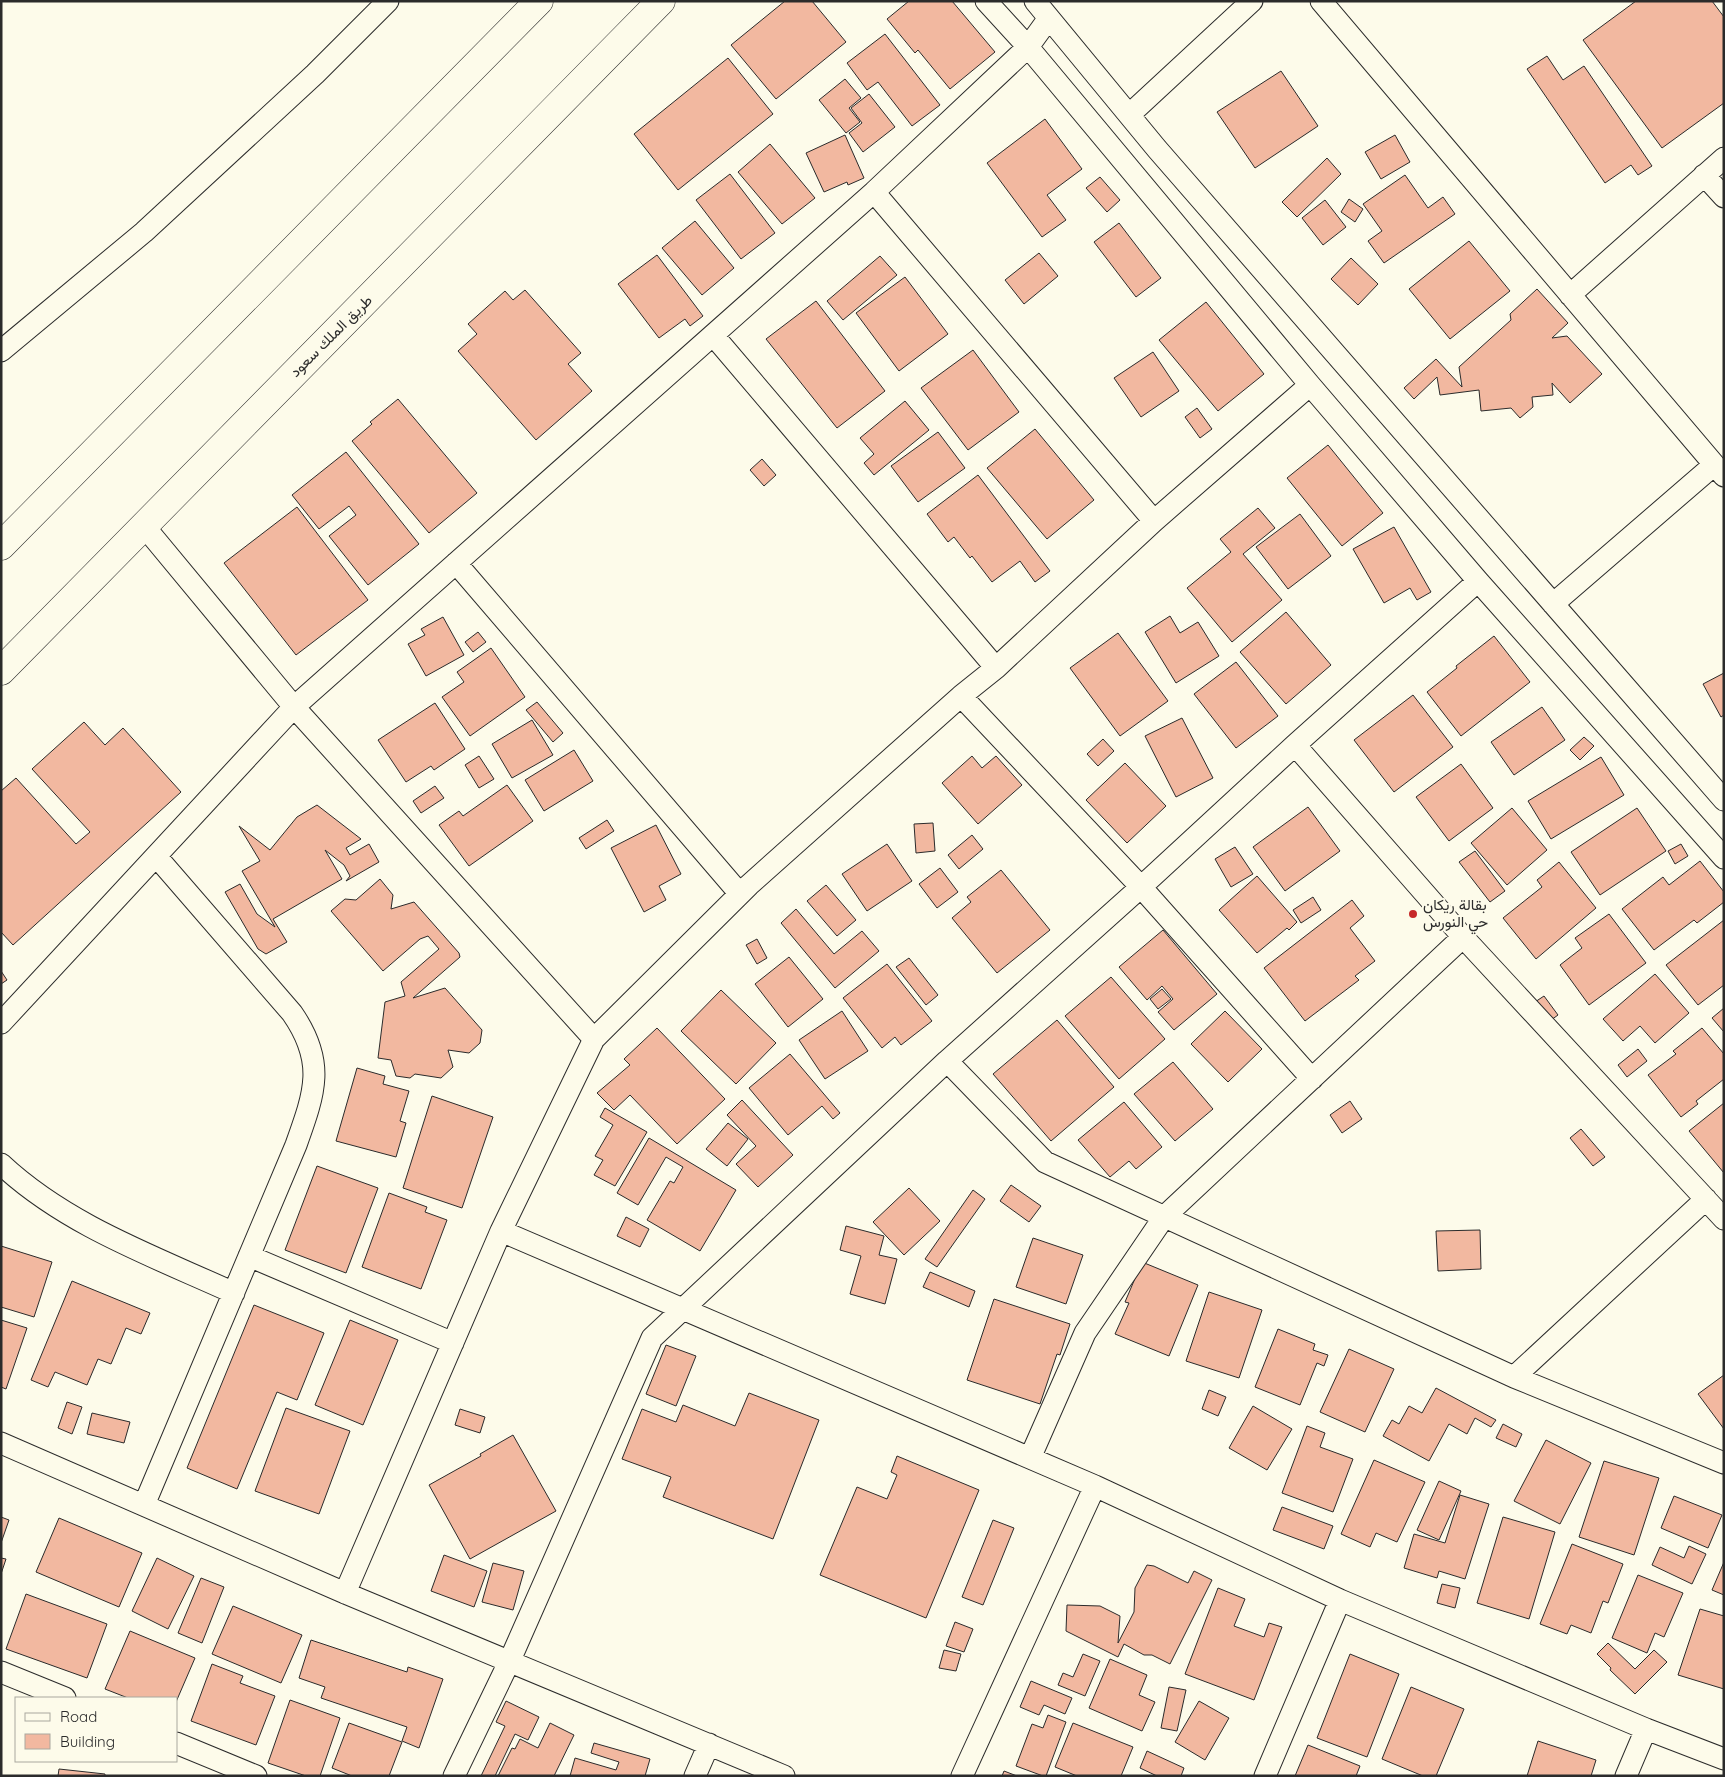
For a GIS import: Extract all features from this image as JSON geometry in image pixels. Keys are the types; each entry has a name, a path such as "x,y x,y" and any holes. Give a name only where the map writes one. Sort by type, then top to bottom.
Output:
{"main road":[{"path":"1,546 539,1"},
{"name":"طريق الملك سعود","path":"1,671 661,1"}],"street":[{"path":"1,351 144,232 315,74 388,1"},
{"path":"986,1 1028,47 1310,385 1478,581 1724,858"},
{"path":"1035,1 1129,114 1724,800"},
{"path":"1129,114 1252,1"},
{"path":"1321,1 1719,471 1553,604"},
{"path":"1,1023 294,706 874,192 1028,47 1049,18"},
{"path":"1570,295 1724,158"},
{"path":"1704,175 1724,197"},
{"path":"874,192 1154,521"},
{"path":"713,335 996,668"},
{"path":"345,1593 501,1231 594,1039 740,894 961,696 996,668 1154,521 1310,385"},
{"path":"144,526 294,706 594,1039"},
{"path":"456,563 740,894"},
{"path":"454,1776 510,1660 652,1338 947,1061 1141,887 1294,744 1478,581"},
{"path":"961,696 1141,887 1312,1079"},
{"path":"1294,744 1463,937 1724,1219"},
{"path":"144,1505 296,1145 313,1096 315,1078 314,1060 309,1043 302,1027 292,1013 156,856"},
{"path":"1030,1458 1086,1333 1164,1217 1463,937"},
{"path":"947,1061 1045,1162 1514,1377 1724,1463"},
{"path":"1,1164 24,1185 78,1221 234,1293"},
{"path":"1514,1377 1706,1199"},
{"path":"501,1231 1095,1486 1340,1600 1646,1729 1724,1759"},
{"path":"250,1256 453,1343"},
{"path":"1,1443 345,1593 510,1660 784,1776"},
{"path":"962,1776 1095,1486"},
{"path":"1264,1776 1340,1600"},
{"path":"1,1672 63,1697"},
{"path":"1626,1776 1646,1729"},
{"path":"178,1744 256,1776"},
{"path":"695,1776 709,1744"}],"building":[{"path":"785,1 812,1 846,42 776,99 731,45"},
{"path":"909,1 952,1 995,52 950,89 918,50 915,53 887,19"},
{"path":"1636,1 1712,1 1724,17 1724,103 1662,148 1583,40"},
{"path":"885,34 940,105 912,126 878,82 867,90 847,63"},
{"path":"1547,56 1563,80 1584,66 1652,166 1638,175 1631,165 1605,183 1527,69"},
{"path":"728,58 773,114 678,190 634,134"},
{"path":"1281,71 1318,126 1255,168 1217,112"},
{"path":"845,79 861,98 849,108 860,122 846,133 819,100"},
{"path":"869,94 895,127 863,152 849,133 862,123 851,108"},
{"path":"1045,119 1082,169 1047,195 1066,220 1042,237 987,163"},
{"path":"845,135 864,178 848,185 847,182 824,192 806,153"},
{"path":"1395,135 1410,162 1381,179 1365,152"},
{"path":"770,144 815,198 782,224 738,172"},
{"path":"1327,158 1341,174 1297,217 1282,202"},
{"path":"730,174 775,233 741,259 696,200"},
{"path":"1405,175 1428,208 1443,197 1455,214 1384,263 1368,241 1382,231 1363,204"},
{"path":"1100,177 1120,200 1107,212 1086,188"},
{"path":"1349,199 1363,209 1355,222 1341,212"},
{"path":"1325,200 1346,227 1323,245 1302,218"},
{"path":"695,221 734,268 702,295 662,248"},
{"path":"1119,223 1161,278 1136,297 1094,242"},
{"path":"1469,241 1510,291 1450,339 1409,289"},
{"path":"1039,253 1058,276 1024,304 1005,280"},
{"path":"657,255 703,316 690,326 685,319 659,338 618,284"},
{"path":"880,256 897,275 843,320 827,301"},
{"path":"1351,258 1378,284 1358,305 1331,279"},
{"path":"905,277 948,334 899,371 856,313"},
{"path":"1537,289 1568,323 1552,338 1567,336 1602,374 1570,403 1552,383 1553,395 1532,397 1533,407 1520,418 1511,408 1481,411 1479,390 1440,395 1437,377 1414,399 1404,388 1436,359 1462,387 1459,367 1511,320 1510,314"},
{"path":"525,290 581,353 568,364 592,391 536,440 458,351 477,334 468,324 505,291 513,300"},
{"path":"816,301 885,391 837,428 766,339"},
{"path":"1206,302 1264,374 1218,411 1159,340"},
{"path":"973,350 1019,412 968,450 921,388"},
{"path":"1153,352 1179,391 1141,417 1114,378"},
{"path":"398,399 477,493 429,533 352,441 372,424 370,422"},
{"path":"905,401 929,430 874,475 864,463 874,454 860,438"},
{"path":"1197,408 1212,429 1200,438 1185,417"},
{"path":"1035,429 1094,500 1047,539 987,468"},
{"path":"938,432 965,468 918,502 891,466"},
{"path":"1328,445 1383,513 1342,546 1287,478"},
{"path":"346,452 419,544 368,585 329,536 356,515 349,506 319,529 292,495"},
{"path":"762,459 776,475 764,486 750,470"},
{"path":"978,475 1050,571 1035,582 1020,561 992,582 954,537 948,542 927,514"},
{"path":"297,507 368,600 296,655 224,563"},
{"path":"1258,508 1275,528 1243,554 1282,600 1232,642 1187,588 1231,552 1220,539"},
{"path":"1300,514 1331,556 1288,589 1256,547"},
{"path":"1394,527 1431,592 1417,600 1410,588 1384,603 1353,549"},
{"path":"1286,612 1331,665 1286,704 1240,652"},
{"path":"1170,616 1180,633 1198,622 1219,656 1176,683 1145,632"},
{"path":"443,617 464,655 426,676 408,644 425,635 421,629"},
{"path":"478,632 486,642 473,652 465,642"},
{"path":"1118,633 1168,701 1120,736 1070,668"},
{"path":"1494,636 1530,682 1461,736 1427,692"},
{"path":"491,648 525,697 470,736 442,697 464,682 457,672"},
{"path":"1236,662 1278,716 1236,748 1194,694"},
{"path":"1724,673 1724,715 1721,717 1703,684"},
{"path":"1413,695 1453,747 1394,792 1354,740"},
{"path":"537,702 563,733 553,742 526,710"},
{"path":"435,703 465,749 434,770 431,766 406,782 378,740"},
{"path":"1542,707 1565,740 1514,775 1491,742"},
{"path":"1182,718 1213,778 1176,797 1145,736"},
{"path":"532,720 553,755 512,778 492,744"},
{"path":"84,722 105,745 123,728 181,792 13,945 1,932 1,791 16,778 76,844 90,832 32,769"},
{"path":"1584,737 1594,746 1580,760 1570,750"},
{"path":"1103,739 1114,751 1098,766 1087,754"},
{"path":"574,750 593,781 544,811 525,780"},
{"path":"479,756 494,779 479,788 465,765"},
{"path":"972,756 982,768 996,756 1022,785 978,824 942,783"},
{"path":"1601,757 1624,795 1551,839 1528,801"},
{"path":"1125,763 1166,806 1127,843 1086,800"},
{"path":"1461,764 1493,808 1449,841 1416,797"},
{"path":"507,785 533,821 469,866 439,825 459,811 463,816"},
{"path":"435,786 444,798 421,813 413,801"},
{"path":"317,805 361,839 346,848 350,855 369,844 379,862 346,881 350,876 344,865 325,850 342,879 273,919 287,942 266,954 258,949 225,892 240,884 257,914 275,927 242,871 260,861 239,826 270,850 297,817"},
{"path":"1308,807 1340,851 1285,891 1253,847"},
{"path":"1512,808 1547,850 1507,885 1471,843"},
{"path":"1637,808 1666,851 1600,895 1571,852"},
{"path":"607,820 614,831 586,849 579,838"},
{"path":"933,823 935,851 916,853 914,824"},
{"path":"656,825 681,874 659,886 666,900 644,912 611,848"},
{"path":"972,835 983,849 959,869 948,855"},
{"path":"887,844 912,881 867,911 842,874"},
{"path":"1681,844 1688,856 1675,864 1668,851"},
{"path":"1235,847 1253,874 1231,887 1215,859"},
{"path":"1475,851 1505,891 1490,902 1459,862"},
{"path":"1700,861 1724,892 1724,902 1697,923 1694,920 1654,950 1622,909 1663,877 1669,885"},
{"path":"1559,862 1596,908 1536,959 1503,918 1542,887 1537,880"},
{"path":"940,868 958,892 937,908 919,884"},
{"path":"1001,870 1050,930 997,973 952,918 971,902 967,897"},
{"path":"1257,876 1297,922 1257,953 1219,910"},
{"path":"380,879 393,895 391,909 414,902 459,953 460,957 413,998 445,988 482,1030 480,1043 469,1053 448,1050 453,1067 441,1078 415,1074 410,1078 396,1076 391,1060 378,1058 385,1002 405,996 401,982 439,949 428,936 420,939 383,971 331,911 345,899 356,900"},
{"path":"826,885 856,920 837,936 807,901"},
{"path":"1313,897 1321,910 1301,923 1293,910"},
{"path":"1352,900 1364,916 1350,928 1375,961 1355,976 1359,980 1305,1021 1264,968"},
{"path":"796,909 834,954 862,931 879,951 835,988 781,923"},
{"path":"1609,914 1646,963 1589,1005 1560,965 1582,948 1575,938"},
{"path":"1724,920 1724,985 1698,1005 1666,965"},
{"path":"1163,930 1217,994 1174,1030 1158,1012 1173,999 1162,986 1147,1000 1119,967"},
{"path":"757,939 767,958 757,964 746,945"},
{"path":"789,957 823,999 788,1027 755,984"},
{"path":"909,958 938,995 926,1005 896,967"},
{"path":"887,964 932,1021 901,1045 895,1037 882,1048 843,998"},
{"path":"1,971 7,980 1,984"},
{"path":"1655,974 1689,1013 1655,1043 1640,1026 1623,1041 1603,1019"},
{"path":"1111,977 1165,1039 1119,1079 1065,1016"},
{"path":"1162,989 1171,999 1158,1009 1150,999"},
{"path":"721,990 776,1043 736,1084 681,1031"},
{"path":"1544,996 1558,1015 1547,1023 1532,1004"},
{"path":"1724,1008 1724,1032 1712,1018"},
{"path":"842,1011 868,1051 825,1079 799,1040"},
{"path":"1225,1011 1262,1049 1228,1082 1191,1044"},
{"path":"1057,1020 1114,1087 1051,1141 993,1074"},
{"path":"657,1028 725,1099 677,1144 630,1095 614,1110 597,1093 630,1065 624,1059"},
{"path":"1702,1028 1724,1054 1724,1079 1696,1101 1698,1104 1681,1117 1648,1075 1676,1054 1673,1051"},
{"path":"1638,1049 1647,1061 1627,1077 1618,1065"},
{"path":"790,1054 840,1113 833,1119 822,1106 788,1135 749,1088"},
{"path":"1173,1062 1213,1109 1175,1141 1134,1094"},
{"path":"357,1068 385,1076 383,1084 409,1091 400,1121 406,1123 396,1157 336,1141"},
{"path":"432,1096 493,1117 462,1208 403,1188"},
{"path":"742,1100 793,1155 758,1187 736,1164 756,1146 727,1115"},
{"path":"1350,1101 1362,1119 1342,1133 1330,1115"},
{"path":"1124,1102 1162,1147 1136,1169 1129,1161 1110,1177 1078,1140"},
{"path":"1724,1103 1724,1173 1689,1131"},
{"path":"605,1108 647,1132 615,1186 594,1175 603,1160 595,1156 613,1125 600,1117"},
{"path":"728,1123 748,1139 727,1166 706,1149"},
{"path":"1581,1129 1605,1157 1593,1166 1570,1138"},
{"path":"649,1138 736,1190 700,1251 647,1220 670,1181 674,1183 683,1167 666,1157 638,1205 617,1193"},
{"path":"317,1166 378,1188 346,1273 285,1250"},
{"path":"1011,1185 1041,1206 1029,1222 1000,1201"},
{"path":"909,1188 940,1221 904,1255 873,1222"},
{"path":"973,1190 985,1199 937,1267 925,1259"},
{"path":"389,1193 427,1207 425,1212 447,1220 421,1289 362,1267"},
{"path":"626,1217 649,1229 640,1247 617,1236"},
{"path":"846,1226 884,1236 879,1255 897,1259 885,1304 850,1294 861,1256 840,1250"},
{"path":"1480,1230 1481,1269 1438,1271 1436,1231"},
{"path":"1033,1238 1083,1255 1066,1304 1016,1287"},
{"path":"1,1246 52,1262 34,1317 1,1307"},
{"path":"1142,1262 1198,1285 1169,1356 1115,1334 1129,1303 1125,1302"},
{"path":"930,1272 975,1291 969,1307 923,1287"},
{"path":"72,1281 150,1313 141,1334 126,1328 111,1364 98,1359 87,1385 55,1372 48,1387 31,1380"},
{"path":"1209,1292 1262,1310 1239,1378 1186,1361"},
{"path":"994,1299 1070,1324 1060,1355 1057,1354 1040,1404 967,1380"},
{"path":"254,1305 324,1333 297,1400 277,1392 237,1489 187,1468"},
{"path":"1,1320 27,1328 6,1389 1,1387"},
{"path":"350,1320 398,1340 363,1425 315,1405"},
{"path":"1278,1329 1315,1344 1313,1350 1328,1355 1324,1366 1317,1363 1300,1405 1255,1387"},
{"path":"666,1345 696,1356 676,1406 646,1394"},
{"path":"1349,1349 1394,1369 1365,1432 1320,1412"},
{"path":"1724,1375 1724,1429 1698,1394"},
{"path":"1436,1388 1496,1420 1491,1427 1475,1418 1467,1434 1449,1424 1429,1461 1383,1436 1392,1420 1399,1424 1409,1406 1422,1413"},
{"path":"1209,1390 1226,1397 1218,1416 1202,1409"},
{"path":"749,1393 819,1420 773,1539 663,1497 671,1477 622,1459 642,1409 676,1422 683,1405 735,1426"},
{"path":"67,1402 82,1407 72,1434 58,1428"},
{"path":"1253,1406 1292,1429 1267,1470 1229,1448"},
{"path":"286,1408 350,1431 319,1514 255,1491"},
{"path":"460,1409 485,1417 480,1433 455,1425"},
{"path":"92,1413 130,1422 124,1443 87,1434"},
{"path":"1503,1424 1522,1434 1516,1447 1496,1438"},
{"path":"1307,1426 1325,1433 1320,1447 1353,1459 1333,1512 1282,1493"},
{"path":"513,1435 556,1511 470,1559 429,1485 481,1456 480,1454"},
{"path":"1546,1440 1591,1463 1560,1524 1514,1501"},
{"path":"897,1456 979,1490 926,1618 820,1575 857,1487 887,1499 897,1475 891,1472"},
{"path":"1374,1460 1425,1482 1397,1542 1376,1533 1370,1547 1341,1534"},
{"path":"1604,1461 1659,1478 1634,1555 1579,1537"},
{"path":"1439,1481 1461,1491 1439,1540 1417,1530"},
{"path":"1460,1495 1489,1504 1465,1579 1439,1571 1437,1578 1404,1568 1414,1534 1445,1543"},
{"path":"1674,1496 1722,1515 1708,1548 1661,1528"},
{"path":"1282,1507 1333,1526 1324,1549 1273,1530"},
{"path":"1,1517 9,1520 1,1543"},
{"path":"1503,1517 1555,1532 1529,1619 1477,1603"},
{"path":"59,1518 142,1553 119,1607 36,1572"},
{"path":"993,1520 1014,1528 983,1605 962,1597"},
{"path":"1572,1544 1623,1564 1608,1603 1603,1601 1591,1633 1571,1625 1567,1634 1540,1624"},
{"path":"1689,1546 1706,1554 1692,1584 1652,1565 1660,1547 1684,1558"},
{"path":"444,1555 487,1571 474,1607 431,1591"},
{"path":"1,1558 6,1559 1,1574"},
{"path":"157,1558 194,1576 168,1629 132,1611"},
{"path":"1724,1562 1724,1595 1712,1590"},
{"path":"493,1563 524,1571 513,1610 482,1602"},
{"path":"1147,1565 1154,1566 1188,1583 1194,1571 1212,1580 1170,1664 1152,1655 1144,1655 1124,1644 1118,1657 1066,1631 1067,1605 1100,1606 1120,1616 1118,1643 1134,1612 1135,1588"},
{"path":"1638,1575 1683,1593 1664,1637 1655,1633 1647,1653 1612,1638"},
{"path":"201,1578 224,1587 202,1643 178,1633"},
{"path":"1442,1584 1460,1588 1455,1608 1437,1603"},
{"path":"1218,1588 1245,1599 1234,1626 1264,1637 1269,1623 1282,1627 1254,1700 1185,1674"},
{"path":"26,1594 107,1624 87,1678 6,1649"},
{"path":"233,1606 302,1635 281,1683 212,1654"},
{"path":"1700,1609 1724,1616 1724,1689 1678,1675"},
{"path":"955,1622 973,1629 964,1652 946,1646"},
{"path":"130,1631 195,1658 178,1697 125,1697 105,1689"},
{"path":"311,1640 407,1672 408,1667 443,1679 419,1748 402,1741 407,1727 321,1698 325,1687 299,1678"},
{"path":"1608,1643 1635,1669 1654,1650 1667,1662 1635,1694 1610,1670 1611,1668 1597,1654"},
{"path":"944,1650 961,1654 956,1671 939,1668"},
{"path":"1083,1654 1100,1661 1085,1696 1058,1685 1063,1673 1073,1677"},
{"path":"1350,1654 1399,1674 1367,1757 1317,1738"},
{"path":"1110,1659 1147,1675 1139,1695 1155,1702 1142,1731 1089,1708"},
{"path":"212,1664 243,1676 240,1683 275,1696 256,1745 191,1721"},
{"path":"1031,1681 1072,1698 1065,1714 1044,1705 1039,1715 1020,1707"},
{"path":"1169,1687 1186,1690 1177,1731 1161,1728"},
{"path":"1411,1687 1464,1709 1436,1776 1423,1776 1382,1759"},
{"path":"290,1700 340,1718 320,1776 306,1776 268,1763"},
{"path":"506,1701 539,1717 528,1740 515,1734 495,1776 481,1776 505,1726 496,1722"},
{"path":"1199,1701 1229,1718 1205,1760 1175,1742"},
{"path":"1048,1715 1066,1722 1046,1776 1043,1776 1016,1766 1032,1724 1043,1728"},
{"path":"349,1723 402,1742 389,1776 352,1776 332,1768"},
{"path":"550,1723 574,1735 554,1776 498,1776 512,1748 515,1749 520,1739 538,1748"},
{"path":"1073,1723 1133,1747 1121,1776 1077,1776 1055,1767"},
{"path":"1538,1741 1596,1760 1591,1776 1527,1776"},
{"path":"594,1743 650,1759 645,1776 570,1776 575,1758 616,1770 619,1762 591,1753"},
{"path":"1308,1745 1360,1766 1356,1776 1295,1776"},
{"path":"1147,1751 1184,1768 1181,1776 1157,1776 1140,1768"},
{"path":"59,1769 105,1774 105,1776 58,1776"},
{"path":"1004,1771 1017,1776 1002,1776"}],"place":[{"name":"بقالة ريكان حي النورس","path":"1413,914"}]}
